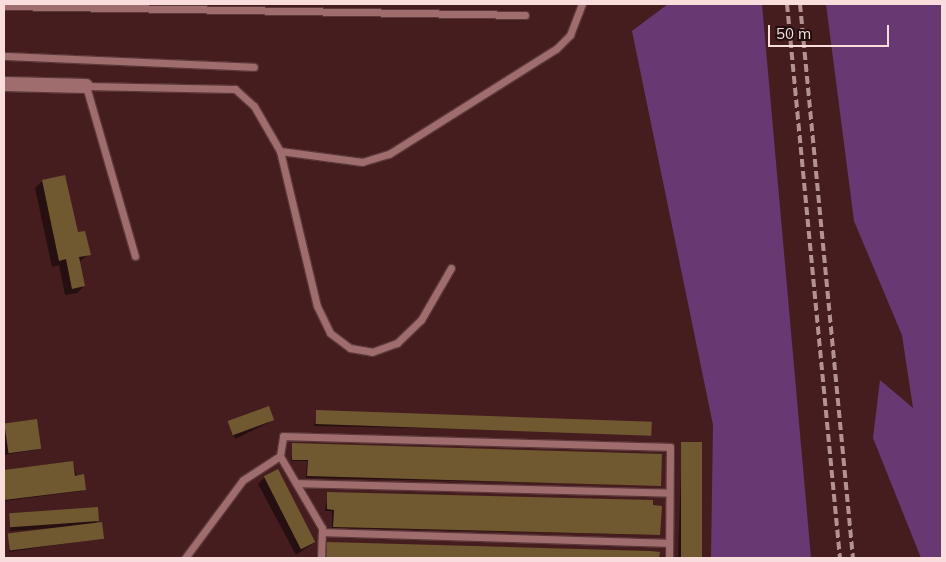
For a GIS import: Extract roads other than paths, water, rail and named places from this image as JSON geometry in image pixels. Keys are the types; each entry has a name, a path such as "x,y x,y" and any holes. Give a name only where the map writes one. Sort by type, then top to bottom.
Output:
{"street":[{"path":"4,84 86,86"}],"lane":[{"path":"280,151 362,162 389,154 556,49 570,35 582,4"},
{"path":"4,6 525,15"},
{"path":"4,56 254,67"},
{"path":"135,256 86,86 235,88 254,106 280,151 317,306 330,333 350,348 372,352 398,343 421,320 451,268"},
{"path":"321,558 322,532 280,456 283,436 670,447 669,558"},
{"path":"185,558 243,480 280,456"},
{"path":"296,483 670,493"},
{"path":"322,532 669,543"}],"railway":[{"path":"787,4 840,558"},
{"path":"800,4 853,558"}]}
